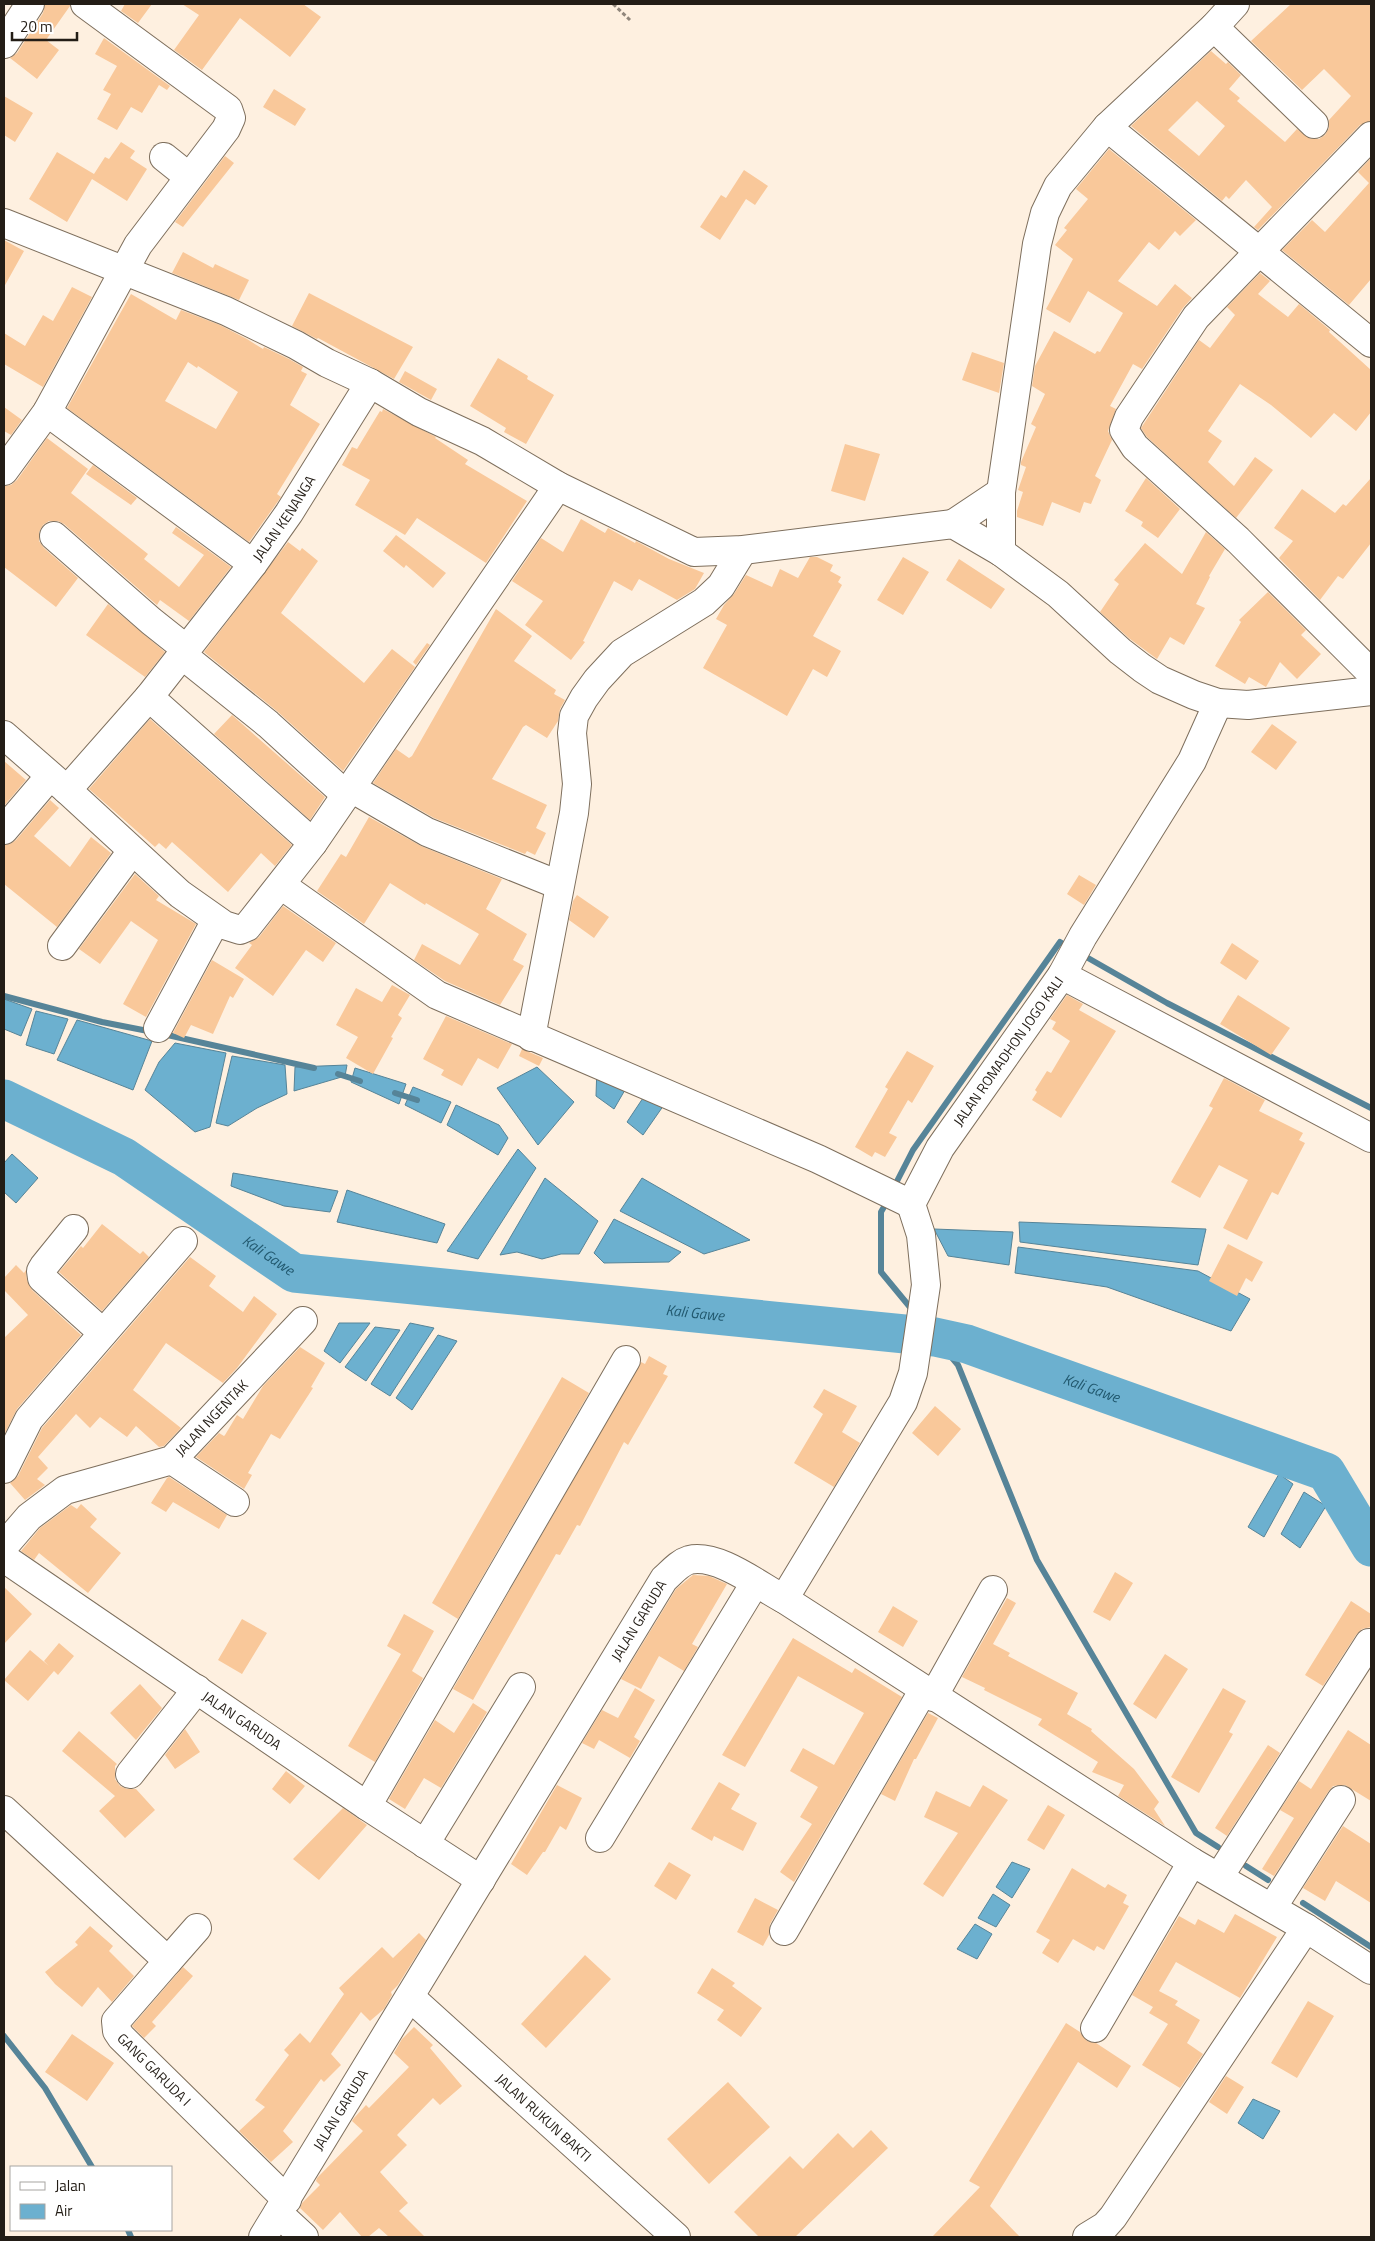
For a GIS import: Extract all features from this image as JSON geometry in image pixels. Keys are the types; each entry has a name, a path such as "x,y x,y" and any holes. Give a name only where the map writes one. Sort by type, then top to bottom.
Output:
{"street":[{"path":"4,44 30,4"},
{"path":"4,471 47,412 138,244 226,129 231,118 228,109 85,4"},
{"path":"1001,552 1001,492 1036,254 1045,213 1058,186 1108,127 1214,27 1235,4"},
{"path":"1214,27 1314,124"},
{"path":"1108,127 1371,343"},
{"path":"1371,136 1196,317 1129,417 1124,430 1135,447 1238,540 1371,673"},
{"path":"164,158 189,177"},
{"path":"4,222 104,264 124,269 226,311 370,383 419,412 482,441 558,486 694,552 743,550 954,524 1001,492"},
{"name":"JALAN KENANGA","path":"4,830 58,783 149,697 183,651 253,564 289,513 370,383"},
{"path":"47,412 253,564"},
{"path":"4,735 180,894 216,920 233,929 240,930 247,927 313,843 558,486"},
{"path":"954,524 1001,552 1058,594 1120,651 1142,668 1160,680 1194,695 1218,703 1248,705 1371,691"},
{"path":"54,536 183,651 348,792 427,832 559,885"},
{"path":"532,1037 574,813 576,794 572,733 574,716 598,680 622,653 704,602 721,586 743,550"},
{"path":"149,697 313,843"},
{"path":"1072,956 1192,761 1218,703"},
{"path":"62,946 132,851"},
{"path":"281,884 437,995 800,1151 907,1202 921,1236 926,1285 913,1373 903,1402 784,1599"},
{"path":"158,1028 216,920"},
{"name":"JALAN ROMADHON JOGO KALI","path":"907,1202 940,1148 1072,956 1371,1138"},
{"path":"74,1230 44,1266 41,1271 42,1278 103,1333"},
{"path":"4,1469 28,1419 183,1240"},
{"name":"JALAN NGENTAK","path":"4,1546 29,1517 65,1490 172,1460 303,1321"},
{"path":"367,1806 626,1360"},
{"path":"172,1460 235,1502"},
{"name":"JALAN GARUDA","path":"4,1558 367,1806 481,1880"},
{"name":"JALAN GARUDA","path":"263,2237 664,1579 688,1560 705,1559 723,1564 784,1599 928,1694 1192,1862 1306,1928 1371,1970"},
{"path":"600,1838 755,1583"},
{"path":"784,1931 993,1590"},
{"path":"1220,1877 1369,1643"},
{"path":"425,1844 521,1687"},
{"path":"130,1774 197,1689"},
{"path":"1272,1908 1340,1800"},
{"path":"4,1810 168,1961"},
{"path":"1095,2028 1192,1862"},
{"name":"GANG GARUDA I","path":"197,1928 116,2021 117,2030 121,2037 283,2206 304,2237"},
{"path":"1087,2237 1114,2217 1306,1928"},
{"name":"JALAN RUKUN BAKTI","path":"410,1997 676,2237"}],"path":[{"path":"613,4 630,20"}],"water":[{"path":"4,999 32,1009 21,1036 4,1029"},
{"path":"36,1011 68,1019 54,1054 26,1045"},
{"path":"77,1020 152,1041 133,1090 57,1060"},
{"path":"175,1043 226,1053 210,1127 195,1132 145,1090 159,1062"},
{"path":"232,1056 285,1065 287,1094 257,1108 228,1126 216,1123"},
{"path":"347,1065 345,1076 294,1091 295,1067"},
{"path":"597,1066 629,1083 614,1109 596,1096"},
{"path":"537,1067 574,1102 538,1145 497,1088"},
{"path":"355,1068 406,1084 399,1104 351,1082"},
{"path":"413,1087 451,1102 441,1123 405,1105"},
{"path":"647,1092 666,1102 643,1135 627,1122"},
{"path":"456,1105 499,1125 508,1138 498,1155 447,1125"},
{"path":"518,1149 536,1168 478,1259 447,1251"},
{"path":"12,1154 38,1178 16,1203 4,1192 4,1163"},
{"path":"233,1173 338,1191 330,1212 284,1206 231,1186"},
{"path":"545,1178 598,1221 579,1254 561,1254 542,1259 517,1252 500,1255"},
{"path":"642,1178 750,1240 704,1254 620,1211"},
{"path":"347,1190 445,1224 437,1243 337,1222"},
{"path":"614,1219 681,1252 669,1262 604,1263 594,1253"},
{"path":"1019,1222 1206,1229 1198,1265 1020,1242"},
{"path":"934,1229 1013,1232 1009,1265 948,1256"},
{"path":"1018,1247 1198,1271 1250,1299 1231,1331 1107,1287 1015,1273"},
{"path":"339,1323 370,1323 340,1363 324,1351"},
{"path":"410,1323 434,1328 390,1396 371,1384"},
{"path":"375,1327 400,1330 366,1381 345,1367"},
{"path":"438,1335 457,1341 412,1410 396,1398"},
{"path":"1279,1474 1293,1484 1264,1537 1248,1527"},
{"path":"1304,1492 1326,1506 1300,1548 1281,1534"},
{"path":"1012,1862 1030,1869 1012,1898 996,1887"},
{"path":"993,1894 1010,1905 996,1927 978,1918"},
{"path":"975,1924 992,1934 977,1959 957,1949"},
{"path":"1253,2099 1280,2111 1263,2139 1238,2123"}],"building":[{"path":"45,4 70,4 70,6 46,40 59,50 37,79 10,58 17,53 43,13"},
{"path":"125,4 152,4 138,23 121,11"},
{"path":"182,4 303,4 321,17 290,57 240,18 202,70 174,50 199,15"},
{"path":"1291,4 1371,4 1371,121 1360,125 1258,230 1254,227 1272,207 1246,180 1229,199 1226,196 1222,201 1131,126 1211,51 1226,64 1228,62 1241,75 1229,89 1240,98 1237,101 1285,142 1297,129 1311,139 1319,139 1325,135 1329,128 1329,120 1351,96 1324,69 1302,90 1251,41","holes":["1197,101 1225,126 1199,156 1168,130"]},
{"path":"104,38 170,86 167,90 159,85 142,113 131,107 117,130 97,119 111,94 103,90 117,66 95,54"},
{"path":"274,89 306,109 295,126 263,107"},
{"path":"4,96 33,113 15,142 4,135"},
{"path":"121,142 135,151 130,158 147,169 127,201 92,179 67,222 29,199 57,152 94,174 105,157 109,159"},
{"path":"1109,149 1196,220 1180,236 1175,231 1159,250 1149,242 1118,281 1157,306 1175,284 1192,298 1183,308 1142,369 1133,364 1110,406 1116,409 1108,431 1112,440 1095,476 1101,480 1091,504 1084,502 1080,513 1052,502 1043,526 1017,517 1023,492 1018,490 1026,467 1021,465 1021,462 1036,427 1031,424 1045,394 1032,386 1035,366 1054,331 1095,354 1097,351 1100,352 1123,313 1088,291 1070,323 1046,309 1073,259 1055,245 1067,230 1064,228 1088,199 1076,189"},
{"path":"225,156 234,163 183,227 175,222"},
{"path":"1371,158 1371,279 1349,305 1282,250 1312,220 1325,232 1369,183 1358,172"},
{"path":"744,170 768,186 755,205 746,199 720,240 700,227 721,195 726,198"},
{"path":"4,240 24,251 4,287"},
{"path":"183,252 213,268 215,264 249,280 239,300 172,273"},
{"path":"1260,273 1270,281 1258,294 1288,317 1299,304 1330,330 1329,332 1371,370 1371,412 1356,431 1334,413 1311,438 1271,405 1240,384 1208,431 1222,441 1208,462 1234,486 1255,457 1273,470 1236,518 1147,437 1141,428 1199,340 1210,348 1235,315 1227,307"},
{"path":"72,287 92,297 43,387 4,364 4,333 25,346 43,315 53,321"},
{"path":"309,293 413,347 394,379 292,326"},
{"path":"131,294 176,320 181,310 220,325 263,349 264,347 303,367 301,371 307,374 290,405 320,424 277,494 281,497 249,542 67,408","holes":["188,362 197,368 198,366 238,392 216,429 165,401"]},
{"path":"972,352 1004,363 999,393 962,380"},
{"path":"498,358 528,376 527,379 554,395 526,444 504,432 506,428 470,406"},
{"path":"405,371 437,389 431,400 399,382"},
{"path":"4,407 22,420 11,435 4,431"},
{"path":"383,409 436,437 468,460 465,464 527,501 486,563 417,518 405,535 355,505 370,480 342,465 352,447 357,449"},
{"path":"47,438 88,469 71,493 148,554 144,559 179,587 204,555 172,533 176,527 231,567 189,621 160,600 157,605 64,524 58,521 49,521 43,525 39,532 39,541 44,548 78,578 56,607 4,567 4,486 11,485 17,480"},
{"path":"845,444 880,454 865,501 831,491"},
{"path":"93,465 137,498 131,505 86,474"},
{"path":"1146,478 1180,509 1158,538 1141,526 1143,522 1125,511"},
{"path":"1371,478 1371,543 1343,579 1338,576 1320,600 1279,558 1293,541 1274,528 1302,489 1335,513 1343,504 1346,506"},
{"path":"581,519 605,533 608,528 669,559 704,573 695,589 677,600 639,579 632,591 614,581 583,641 585,642 571,660 525,625 543,601 512,581 541,538 563,552"},
{"path":"1206,532 1225,549 1209,576 1196,604 1205,608 1184,645 1170,637 1157,659 1130,639 1100,612 1119,584 1114,580 1145,543 1182,574"},
{"path":"396,535 446,573 433,588 406,565 404,568 383,551"},
{"path":"288,542 300,551 302,548 318,561 281,613 364,683 392,649 415,667 343,771 278,712 204,652"},
{"path":"810,557 817,557 833,565 830,571 841,577 838,582 842,585 813,636 841,651 827,677 813,669 787,716 703,668 727,625 716,619 746,575 772,587 780,569 798,578"},
{"path":"903,557 929,572 903,615 877,600"},
{"path":"959,559 1005,589 991,609 946,580"},
{"path":"1268,592 1306,630 1301,635 1321,654 1297,679 1280,662 1266,687 1249,677 1245,684 1215,666 1241,622 1239,620"},
{"path":"108,604 165,652 145,677 86,635"},
{"path":"496,609 532,636 514,661 556,690 554,694 565,700 560,709 558,721 547,738 526,725 523,727 492,779 547,805 536,828 546,833 535,855 527,851 525,854 434,818 373,783 396,749 409,758 412,756"},
{"path":"427,643 430,645 416,665 413,662"},
{"path":"232,715 325,797 310,820 214,734"},
{"path":"150,719 292,845 275,866 261,853 228,892 172,842 166,849 159,843 155,847 89,789"},
{"path":"1272,724 1297,742 1276,770 1251,752"},
{"path":"4,761 26,780 4,806"},
{"path":"50,800 59,808 34,836 70,867 91,837 111,853 57,927 4,884 4,845 16,840"},
{"path":"369,817 421,846 502,879 486,909 527,934 513,960 524,966 500,1005 445,981 414,960 422,944 460,965 479,934 426,903 425,905 390,883 364,924 317,891 341,854 346,857"},
{"path":"135,874 159,896 156,900 196,924 146,1017 123,1004 158,940 131,921 100,964 79,949"},
{"path":"1079,875 1096,885 1084,905 1067,894"},
{"path":"577,895 609,917 594,938 569,920 573,901"},
{"path":"283,906 336,943 323,962 306,950 273,996 235,968 252,945 249,943 259,937"},
{"path":"1232,943 1259,961 1246,980 1220,963"},
{"path":"212,960 244,979 233,998 230,996 213,1034 191,1025 184,1038 173,1033"},
{"path":"392,985 410,995 398,1015 402,1018 391,1037 393,1038 373,1074 346,1058 358,1037 336,1025 356,988 382,1002"},
{"path":"1067,995 1083,1004 1079,1010 1116,1031 1061,1118 1032,1100 1037,1092 1035,1090 1047,1071 1051,1073 1070,1041 1052,1029 1056,1022 1050,1019"},
{"path":"1238,995 1290,1028 1271,1055 1220,1024"},
{"path":"446,1016 512,1044 498,1069 478,1058 462,1086 441,1075 444,1070 423,1059"},
{"path":"522,1049 543,1058 539,1066 519,1056"},
{"path":"907,1051 934,1066 912,1103 908,1100 889,1133 897,1137 885,1157 875,1152 872,1157 855,1147 888,1089 885,1087"},
{"path":"1224,1078 1265,1100 1259,1111 1303,1133 1299,1140 1305,1143 1278,1195 1272,1192 1247,1240 1223,1228 1248,1180 1219,1165 1200,1198 1171,1182 1213,1108 1209,1106"},
{"path":"102,1224 140,1254 143,1251 149,1257 102,1311 59,1272 81,1246 83,1248"},
{"path":"1228,1244 1263,1262 1252,1282 1246,1278 1237,1296 1209,1281"},
{"path":"190,1257 216,1276 209,1286 243,1312 254,1296 277,1314 237,1368 223,1383 166,1343 133,1390 181,1428 164,1446 159,1447 136,1426 127,1437 100,1417 90,1428 76,1414 38,1457 48,1468 37,1479 45,1485 25,1500 10,1483 18,1476 42,1428"},
{"path":"16,1265 24,1273 26,1270 27,1280 32,1290 81,1335 17,1409 4,1435 4,1338 28,1315 4,1290 4,1278"},
{"path":"300,1347 325,1363 311,1387 313,1388 280,1439 271,1434 248,1473 252,1475 244,1489 196,1457 219,1433 225,1435 237,1415 243,1419 263,1386"},
{"path":"649,1356 667,1366 663,1374 668,1376 628,1445 624,1442 580,1526 577,1525 560,1555 556,1554 473,1700 453,1689 641,1362 645,1364"},
{"path":"562,1377 589,1393 458,1619 432,1603"},
{"path":"824,1389 857,1406 842,1432 860,1443 834,1487 794,1463 823,1414 813,1407"},
{"path":"935,1406 961,1429 938,1456 912,1433"},
{"path":"169,1477 227,1515 219,1529 173,1502 166,1512 151,1503"},
{"path":"81,1504 97,1519 90,1527 121,1553 88,1593 39,1553 34,1560 21,1551 40,1528 71,1505 77,1509"},
{"path":"1115,1572 1133,1583 1110,1621 1093,1612"},
{"path":"693,1575 709,1576 727,1584 692,1644 698,1647 684,1671 659,1656 641,1689 621,1679 676,1589"},
{"path":"4,1587 32,1614 4,1644"},
{"path":"1007,1598 1016,1603 993,1644 1010,1653 1008,1656 1078,1693 1067,1714 1092,1729 1091,1731 1134,1769 1159,1802 1154,1809 1165,1826 1118,1796 1124,1785 1092,1772 1098,1762 1038,1725 1042,1719 962,1677"},
{"path":"1351,1601 1371,1614 1371,1627 1362,1629 1356,1635 1323,1686 1305,1675"},
{"path":"893,1606 918,1621 903,1647 878,1632"},
{"path":"404,1614 434,1631 412,1671 423,1678 375,1762 348,1746 401,1654 387,1646"},
{"path":"242,1619 267,1633 242,1674 218,1660"},
{"path":"793,1638 852,1673 855,1668 902,1697 794,1882 780,1872 812,1824 800,1817 818,1787 790,1771 803,1748 834,1765 864,1713 798,1676 745,1767 722,1755"},
{"path":"59,1643 74,1656 58,1675 54,1671 28,1701 4,1680 30,1650 49,1666 44,1661"},
{"path":"1165,1654 1188,1669 1156,1719 1133,1704"},
{"path":"140,1684 162,1708 136,1740 110,1713"},
{"path":"635,1688 655,1700 634,1737 640,1741 630,1758 599,1740 594,1749 582,1743 602,1710 618,1718"},
{"path":"1223,1688 1246,1701 1229,1732 1233,1734 1199,1793 1171,1777"},
{"path":"473,1703 487,1712 441,1788 424,1778 405,1809 389,1799 435,1720 454,1733"},
{"path":"928,1713 938,1718 916,1759 914,1759 895,1801 881,1794"},
{"path":"185,1729 200,1752 175,1769 165,1755"},
{"path":"1348,1730 1371,1745 1371,1801 1345,1785 1333,1786 1274,1876 1262,1869 1294,1818 1280,1810 1299,1781 1311,1789"},
{"path":"79,1731 117,1764 115,1766 115,1779 120,1786 127,1789 136,1789 155,1810 125,1838 99,1811 115,1796 62,1751"},
{"path":"1268,1745 1280,1753 1227,1836 1215,1828"},
{"path":"286,1771 305,1786 290,1804 272,1789"},
{"path":"719,1782 740,1794 731,1809 757,1823 743,1851 714,1836 712,1841 691,1829"},
{"path":"557,1785 582,1798 566,1830 560,1826 545,1852 543,1852 527,1875 511,1864"},
{"path":"983,1785 1008,1800 943,1897 923,1884 958,1833 924,1817 936,1791 970,1807"},
{"path":"1048,1805 1065,1815 1044,1850 1027,1840"},
{"path":"343,1808 367,1825 319,1880 293,1859"},
{"path":"1343,1826 1371,1844 1371,1903 1336,1881 1325,1901 1303,1888"},
{"path":"669,1862 691,1875 676,1900 654,1886"},
{"path":"1072,1868 1105,1888 1108,1884 1127,1895 1123,1903 1129,1906 1104,1950 1097,1946 1094,1951 1073,1939 1058,1963 1042,1953 1050,1940 1036,1932"},
{"path":"755,1898 778,1910 770,1924 769,1935 763,1946 737,1932"},
{"path":"1235,1914 1277,1937 1240,1998 1176,1962 1159,1991 1178,2001 1175,2005 1200,2020 1187,2043 1203,2054 1180,2088 1142,2065 1168,2024 1149,2013 1153,2007 1132,1995 1179,1916 1195,1925 1198,1919 1224,1933"},
{"path":"90,1926 113,1946 109,1951 134,1976 112,2002 98,1987 82,2007 55,1984 45,1972 78,1945 75,1942"},
{"path":"419,1933 426,1940 398,1985 391,1992 392,1995 384,2009 370,2021 361,2012 331,2054 341,2065 324,2082 321,2079 283,2131 293,2142 271,2162 239,2131 265,2107 255,2100 289,2055 284,2050 300,2033 310,2043 344,1994 339,1988 382,1947 393,1958"},
{"path":"585,1955 611,1979 546,2048 521,2024"},
{"path":"183,1967 193,1976 152,2022 156,2026 144,2038 132,2026"},
{"path":"712,1968 735,1983 732,1986 762,2008 741,2037 717,2020 724,2010 697,1993"},
{"path":"1308,2001 1334,2016 1297,2078 1271,2063"},
{"path":"1066,2023 1080,2032 1087,2041 1096,2043 1131,2066 1117,2088 1078,2062 990,2206 1020,2237 932,2237 980,2187 969,2181"},
{"path":"414,2027 433,2045 430,2048 462,2086 440,2105 433,2098 397,2135 407,2145 380,2172 408,2203 399,2211 425,2237 389,2237 379,2228 368,2237 362,2237 340,2212 323,2230 300,2208 302,2203 320,2185 316,2181 317,2178 363,2131 352,2121 354,2118 366,2105 369,2108 409,2067 394,2053 402,2039"},
{"path":"72,2034 114,2063 87,2101 45,2072"},
{"path":"1226,2076 1244,2087 1227,2114 1209,2102"},
{"path":"728,2082 770,2127 709,2184 667,2139"},
{"path":"871,2130 888,2148 795,2237 759,2237 734,2212 790,2156 803,2169 838,2133 853,2148"}],"waterway":[{"path":"893,1189 913,1150 1060,942 1070,948"},
{"path":"1081,954 1167,1003 1371,1108"},
{"path":"4,996 102,1022 153,1032"},
{"path":"163,1034 314,1068"},
{"path":"338,1074 360,1081"},
{"path":"395,1093 417,1100"},
{"name":"Kali Gawe","path":"4,1099 124,1157 294,1273 935,1337 967,1344 1326,1472 1371,1547"},
{"path":"888,1200 881,1212 881,1272 914,1312"},
{"path":"928,1329 958,1365 1037,1560 1196,1833 1218,1847"},
{"path":"1246,1866 1268,1880"},
{"path":"1303,1903 1371,1947"},
{"path":"4,2036 45,2088 91,2166"},
{"path":"128,2231 131,2237"}]}
